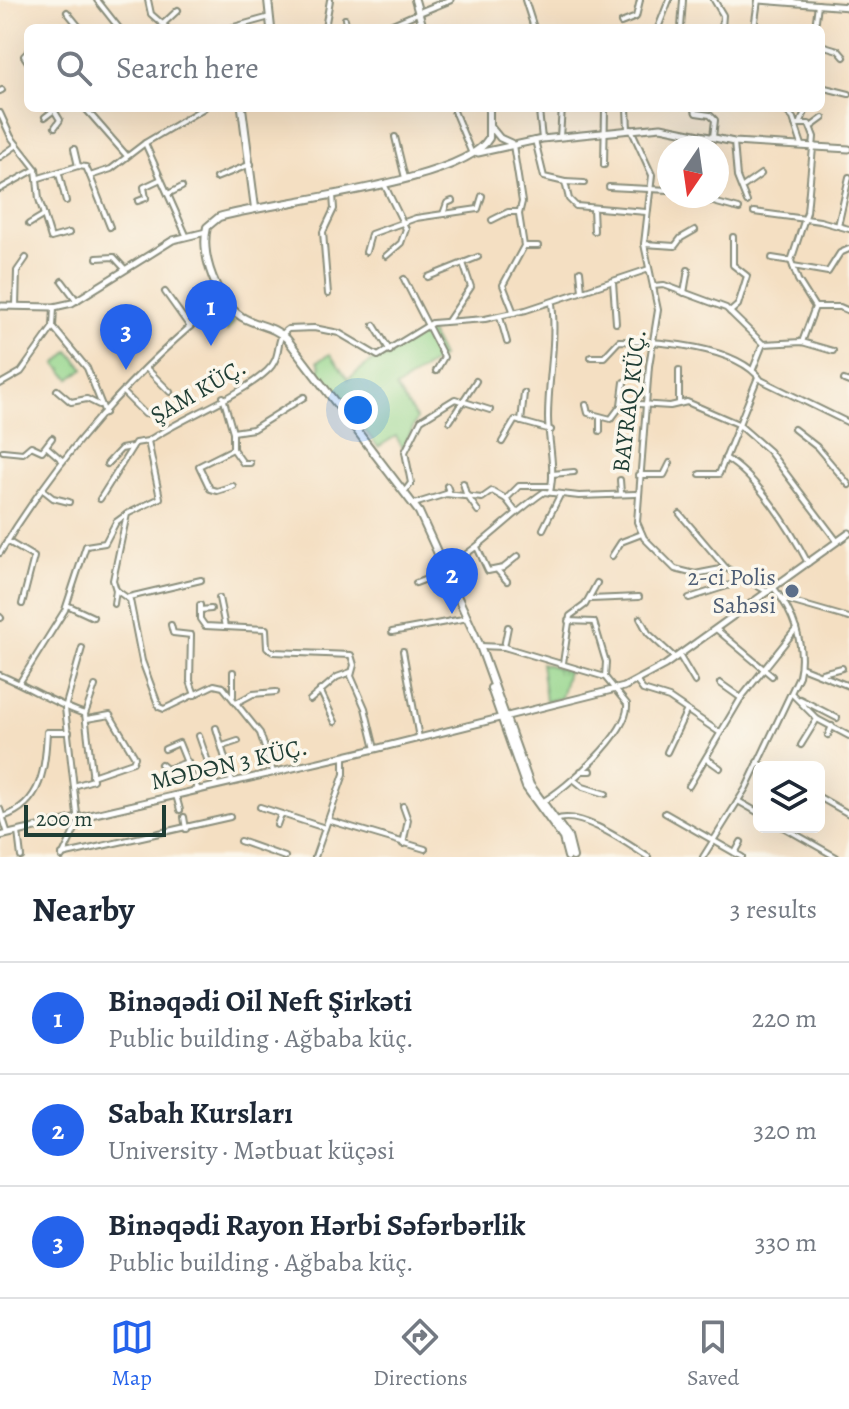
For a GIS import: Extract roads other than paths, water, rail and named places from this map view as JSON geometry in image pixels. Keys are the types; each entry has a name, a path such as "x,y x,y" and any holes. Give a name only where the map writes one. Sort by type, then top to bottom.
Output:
{"main road":[{"path":"268,0 271,24"},
{"path":"415,0 422,24"},
{"path":"418,13 450,0"},
{"path":"759,0 849,7"},
{"path":"243,112 255,208"},
{"path":"475,154 489,138 489,112"},
{"path":"491,127 500,138 512,144"},
{"path":"0,306 54,307 77,301 125,269 186,235 206,232 219,217 405,178 512,144 604,132 672,128 708,136"},
{"path":"729,141 849,149"},
{"path":"206,232 208,256 224,299 239,315 282,334 414,504 447,569 480,646 526,787 563,838 571,857"},
{"name":"MƏDƏN 3 KÜÇ.","path":"0,836 375,749 637,682 849,533"},
{"path":"540,804 568,837 571,857"}],"street":[{"path":"97,0 116,24"},
{"path":"148,0 151,14 163,24"},
{"path":"326,24 330,0"},
{"path":"525,0 533,24"},
{"path":"621,23 636,17 640,0"},
{"path":"660,24 669,0"},
{"path":"681,24 683,0"},
{"path":"714,0 722,11 722,24"},
{"path":"755,24 759,0"},
{"path":"816,24 818,4"},
{"path":"167,24 178,10"},
{"path":"67,12 77,24"},
{"path":"393,24 418,13"},
{"path":"245,24 270,17"},
{"path":"345,19 346,24"},
{"path":"825,46 834,48 844,57"},
{"path":"825,88 849,94"},
{"path":"45,117 52,112"},
{"path":"55,127 60,120 57,112"},
{"path":"88,112 127,156"},
{"path":"90,176 106,172 145,143 197,112"},
{"path":"454,112 475,154"},
{"path":"539,112 538,140 544,177 584,183"},
{"path":"560,137 562,112"},
{"path":"604,165 605,112"},
{"path":"628,112 630,130 639,152 650,165 651,187"},
{"path":"696,112 713,117 716,124 713,136"},
{"path":"786,112 795,124 802,145"},
{"path":"801,122 805,112"},
{"path":"0,113 2,123 36,169 51,238 69,233"},
{"path":"812,127 823,118"},
{"path":"795,124 801,122 812,127"},
{"path":"812,127 813,146 805,219 792,263 798,280 815,307"},
{"path":"395,137 405,178"},
{"path":"734,142 737,177 747,202"},
{"path":"145,143 186,235"},
{"path":"512,144 522,202 519,212 524,246 503,285 514,313"},
{"path":"0,157 17,145"},
{"path":"74,149 78,166"},
{"path":"216,178 251,164"},
{"path":"39,178 78,166 86,167 110,227"},
{"path":"0,189 36,169"},
{"path":"59,174 66,201"},
{"path":"743,187 761,174"},
{"path":"838,226 847,200 849,177"},
{"path":"138,201 146,198 144,187 161,179"},
{"path":"565,182 572,203 593,208 646,212"},
{"path":"384,183 404,222 404,239 386,256"},
{"path":"168,194 182,187"},
{"path":"609,187 657,188"},
{"name":"BAYRAQ KÜÇ.","path":"642,534 636,516 636,494 658,310 644,244 651,187"},
{"path":"328,294 323,232 334,209 333,194"},
{"path":"366,252 371,234 404,222 478,209 482,196"},
{"path":"443,214 447,203 452,201"},
{"path":"729,206 739,209"},
{"path":"593,208 594,231"},
{"path":"492,220 508,212 519,212"},
{"path":"754,212 849,229"},
{"path":"29,224 44,215"},
{"path":"644,244 675,246 681,238 695,230"},
{"path":"730,312 738,305 747,276 734,268 733,237"},
{"path":"524,246 538,246"},
{"path":"772,258 828,272 840,253 849,249"},
{"path":"97,258 114,257 125,269"},
{"path":"428,277 478,257"},
{"path":"16,306 17,271 26,258"},
{"path":"448,321 471,287 463,263"},
{"path":"282,334 295,328 339,333 372,355 390,351 428,324 499,317 552,303 649,269"},
{"path":"684,293 688,270"},
{"path":"580,271 582,291"},
{"path":"404,279 444,357 436,371"},
{"path":"62,281 77,301"},
{"path":"613,282 616,323"},
{"path":"653,286 664,285 730,312 763,344 802,342 833,351"},
{"path":"165,292 190,327"},
{"path":"0,553 63,461 105,413 190,327 224,299"},
{"path":"550,489 551,430 548,414 554,347 552,303"},
{"path":"0,384 21,372 53,327 54,307"},
{"path":"815,307 840,307 849,311"},
{"path":"802,342 815,307"},
{"path":"499,317 507,342"},
{"path":"374,325 390,351"},
{"path":"53,327 87,368 99,405 105,413"},
{"name":"ŞAM KÜÇ.","path":"127,514 160,498 148,441 270,369 279,357 282,334"},
{"path":"591,357 604,357 619,341 653,341 691,347 753,369 758,377 849,423"},
{"path":"753,369 763,344"},
{"path":"147,369 170,392"},
{"path":"679,370 679,403"},
{"path":"700,474 717,476 758,377"},
{"path":"450,421 476,381"},
{"path":"586,405 588,413 614,418 621,405 624,382"},
{"path":"57,390 68,401 87,399 99,405"},
{"path":"124,393 145,414"},
{"path":"521,422 524,393"},
{"path":"223,397 233,432 233,449 243,463 250,463"},
{"path":"233,432 253,429 304,397"},
{"path":"405,491 411,483 405,452 421,420 450,400 463,400 490,410"},
{"path":"621,405 694,404 738,424 769,451 837,541"},
{"path":"600,417 600,431"},
{"path":"502,442 514,421 551,430"},
{"path":"794,429 817,447 849,485"},
{"path":"3,451 23,453 31,446 40,452 52,438"},
{"path":"107,464 121,449 148,441"},
{"path":"47,447 63,461"},
{"path":"100,499 129,457 132,447"},
{"path":"233,449 199,466 210,489 217,491 233,486"},
{"path":"725,458 736,465 778,515 808,563"},
{"path":"638,475 664,475 670,463"},
{"path":"552,474 574,472"},
{"path":"620,480 621,493"},
{"path":"463,483 466,494 478,511"},
{"path":"447,486 450,494"},
{"path":"506,499 519,486 550,489 560,495 636,494"},
{"path":"42,489 53,498 69,502"},
{"path":"416,583 447,569 516,512 550,489"},
{"path":"414,504 450,494 482,498 492,491 506,499 516,512"},
{"path":"543,529 560,495"},
{"path":"114,604 116,590 113,580 127,514"},
{"path":"20,682 67,605 86,546 88,543 105,543 116,522 127,514"},
{"path":"680,514 726,568 783,599 849,618"},
{"path":"612,556 621,542 642,534 675,569 695,574 726,568"},
{"path":"7,541 34,557 22,604"},
{"path":"477,547 485,567 498,571 507,581"},
{"path":"498,571 518,556"},
{"path":"116,590 129,597 201,580"},
{"path":"689,598 746,580"},
{"path":"563,664 568,621 573,611 589,599 597,583"},
{"path":"129,597 142,661 159,707 164,709 217,685 233,696 260,733 273,772"},
{"path":"589,599 639,597"},
{"path":"219,598 225,627"},
{"path":"758,761 792,694 801,667 796,629 783,599"},
{"path":"67,605 93,617"},
{"path":"211,609 200,608 205,626 266,629 267,648 273,652 348,653 354,662 351,672 365,708 375,749"},
{"path":"392,632 468,618"},
{"path":"640,618 648,633 677,656 695,682"},
{"path":"568,621 594,622 606,662 605,677"},
{"path":"171,625 173,633 191,635 190,681 195,695"},
{"path":"504,647 508,627"},
{"path":"715,629 772,676"},
{"path":"689,786 741,698 796,629"},
{"path":"480,646 504,647 605,677 627,704 626,717 581,771 540,804"},
{"path":"62,856 76,831 65,708 82,648"},
{"path":"403,651 419,738"},
{"path":"801,667 849,686"},
{"path":"822,673 842,668"},
{"path":"233,672 233,696"},
{"path":"310,700 337,677 351,672"},
{"path":"1,676 20,682 40,697 86,716 110,715 135,757 133,762 92,776"},
{"path":"637,682 643,690 669,698 719,732"},
{"path":"720,683 741,698"},
{"path":"73,786 92,782 86,716 95,686"},
{"path":"320,690 335,722"},
{"path":"238,702 253,694 276,692"},
{"path":"792,694 837,718"},
{"path":"799,699 817,719 849,736"},
{"path":"667,752 686,712"},
{"path":"801,745 817,719"},
{"path":"828,735 832,726"},
{"path":"216,728 232,782"},
{"path":"3,817 32,797 47,762 47,732 69,732"},
{"path":"199,736 216,785"},
{"path":"223,746 238,741"},
{"path":"165,749 179,743 198,790"},
{"path":"315,857 345,770 344,756"},
{"path":"706,758 720,768"},
{"path":"161,764 167,769 188,762"},
{"path":"703,857 753,770"},
{"path":"581,771 591,771"},
{"path":"573,779 583,787 606,794"},
{"path":"176,795 180,810"},
{"path":"825,800 849,814"},
{"path":"738,801 753,810"},
{"path":"403,806 408,820 403,844"},
{"path":"260,807 325,828"},
{"path":"0,809 8,834"},
{"path":"665,813 742,857"},
{"path":"277,825 281,814"},
{"path":"184,817 186,829"},
{"path":"62,856 230,817"},
{"path":"556,820 572,817 613,835 648,857"},
{"path":"328,820 425,849"},
{"path":"18,832 21,857"},
{"path":"794,833 836,857"},
{"path":"240,841 285,857"},
{"path":"735,853 741,842"}],"place":[{"name":"Binəqədi Oil Neft Şirkəti","path":"211,346"},
{"name":"Binəqədi Rayon Hərbi Səfərbərlik","path":"126,370"},
{"name":"2-ci Polis Sahəsi","path":"792,591"},
{"name":"Sabah Kursları","path":"452,614"}]}
